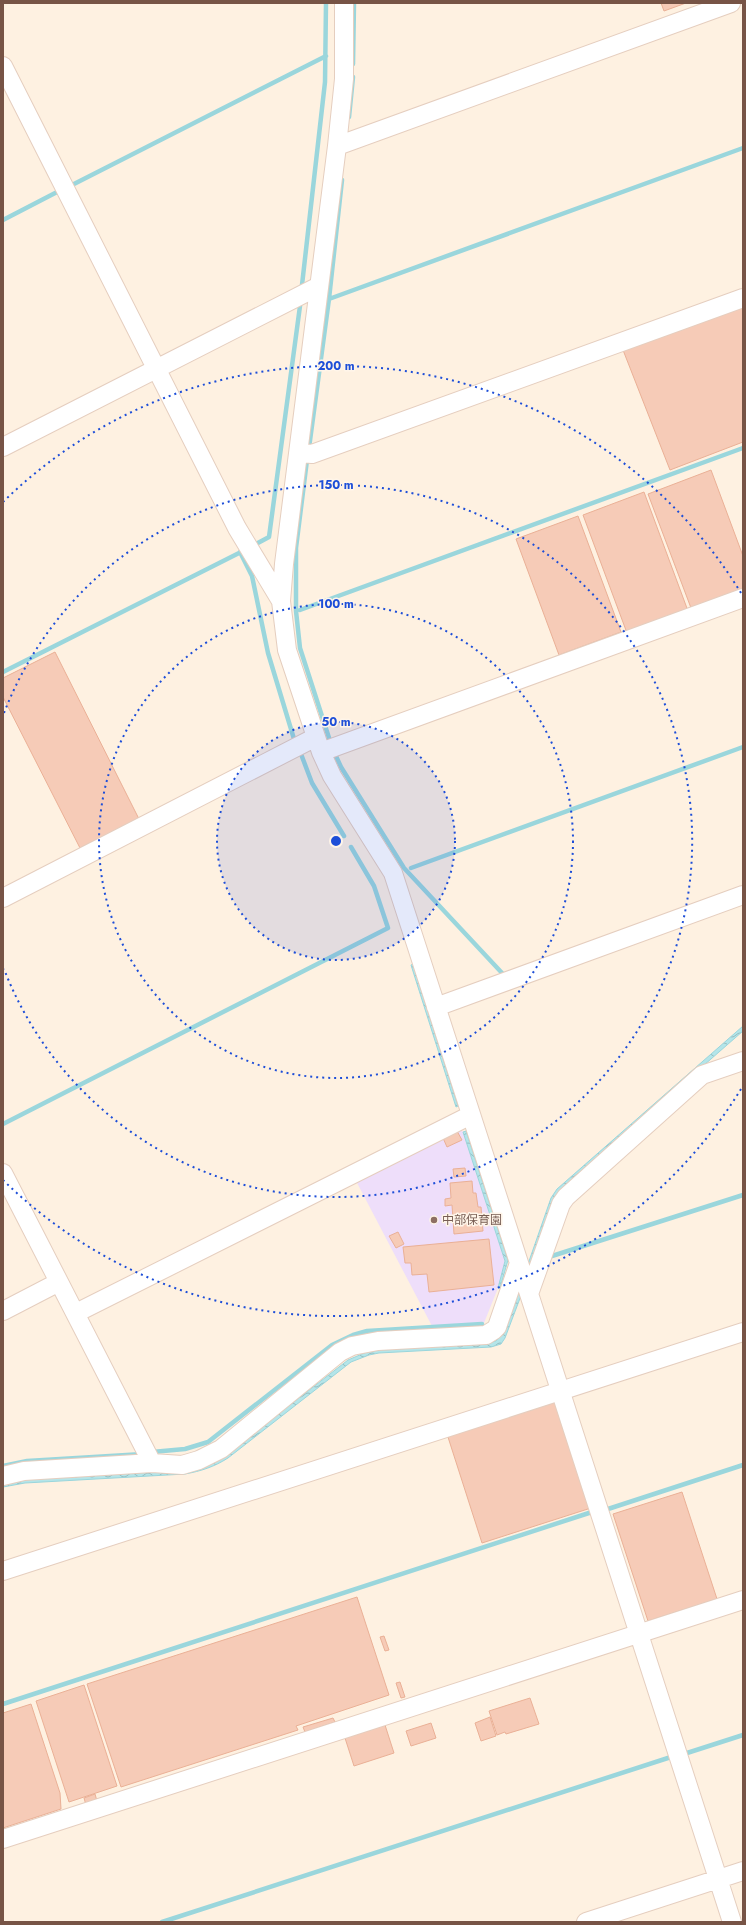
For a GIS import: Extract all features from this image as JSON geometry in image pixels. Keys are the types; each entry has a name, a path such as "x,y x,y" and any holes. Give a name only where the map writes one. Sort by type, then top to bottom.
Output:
{"street":[{"path":"344,3 344,78 337,146 280,601 287,650 319,745 332,776 393,873 732,1922"},
{"path":"337,146 731,3"},
{"path":"3,66 237,528 280,601"},
{"path":"3,447 319,286"},
{"path":"299,454 312,454 743,298"},
{"path":"3,898 319,745 743,598"},
{"path":"436,1007 743,895"},
{"path":"3,1476 24,1471 152,1463 182,1464 210,1456 340,1352 352,1346 378,1341 490,1334 497,1327 524,1279 561,1204 566,1197 702,1075 743,1061"},
{"path":"76,1313 471,1115"},
{"path":"3,1173 152,1463"},
{"path":"3,1310 58,1282"},
{"path":"3,1571 743,1332"},
{"path":"3,1839 743,1600"},
{"path":"586,1922 743,1871"}],"shaded area":[{"name":"中部保育園","path":"460,1127 463,1132 505,1261 498,1288 484,1323 432,1326 355,1179"}],"water":[{"path":"413,964 458,1106 456,1107 411,965"},
{"path":"743,1026 743,1031 576,1177 522,1293 505,1338 501,1344 491,1347 379,1353 351,1362 228,1458 218,1464 202,1470 185,1474 25,1483 3,1487 3,1484 25,1479 183,1470 205,1466 224,1456 348,1360 369,1351 488,1343 496,1341 504,1333 551,1198 557,1189"},
{"path":"466,1131 508,1260 500,1288 498,1288 505,1261 463,1132"}],"building":[{"path":"661,3 686,3 664,11"},
{"path":"743,304 743,442 670,470 623,350"},
{"path":"711,470 743,556 743,589 691,608 648,494"},
{"path":"644,492 688,611 627,633 583,515"},
{"path":"578,516 621,632 559,655 516,539"},
{"path":"55,652 139,819 80,848 3,697 3,678"},
{"path":"457,1131 462,1140 447,1147 443,1138"},
{"path":"465,1168 466,1176 454,1177 453,1169"},
{"path":"472,1181 473,1193 476,1193 478,1207 481,1207 483,1231 454,1234 452,1205 445,1206 445,1199 451,1198 450,1183"},
{"path":"398,1232 404,1244 396,1248 389,1236"},
{"path":"489,1239 494,1285 429,1292 427,1274 412,1275 411,1263 405,1263 403,1247"},
{"path":"556,1400 591,1508 482,1543 447,1434"},
{"path":"682,1492 717,1599 648,1621 613,1514"},
{"path":"357,1597 389,1695 296,1726 298,1730 121,1787 87,1684"},
{"path":"384,1636 389,1650 385,1651 380,1637"},
{"path":"400,1682 405,1697 401,1698 396,1683"},
{"path":"84,1685 117,1786 69,1802 36,1701"},
{"path":"530,1698 539,1724 506,1734 505,1732 497,1735 489,1711"},
{"path":"31,1704 60,1793 61,1809 3,1828 3,1713"},
{"path":"490,1717 496,1736 481,1741 475,1723"},
{"path":"333,1718 335,1722 305,1732 303,1727"},
{"path":"431,1723 436,1738 411,1746 406,1731"},
{"path":"385,1725 394,1753 354,1766 345,1738"},
{"path":"95,1794 97,1801 86,1805 84,1798"}],"waterway":[{"path":"302,285 325,82 326,3"},
{"path":"353,64 354,3"},
{"path":"72,185 326,56"},
{"path":"349,117 353,77"},
{"path":"329,299 743,148"},
{"path":"309,448 329,299 342,180"},
{"path":"3,220 59,191"},
{"path":"256,544 269,537 300,306"},
{"path":"300,610 743,448"},
{"path":"307,460 296,548 296,611 300,648 330,741"},
{"path":"3,672 243,551"},
{"path":"240,552 252,576 268,653 294,739"},
{"path":"411,868 743,747"},
{"path":"301,754 312,783 344,836"},
{"path":"335,754 341,767 404,868 502,973"},
{"path":"3,1124 388,928 374,886 351,847"},
{"path":"552,1256 743,1195"},
{"path":"152,1452 185,1449 208,1442 332,1345 353,1335 367,1331 482,1324"},
{"path":"3,1466 27,1461 143,1454"},
{"path":"608,1509 743,1465"},
{"path":"3,1704 592,1512"},
{"path":"687,1753 743,1735"},
{"path":"162,1922 671,1757"}],"place":[{"name":"中部保育園","path":"434,1220"}]}
